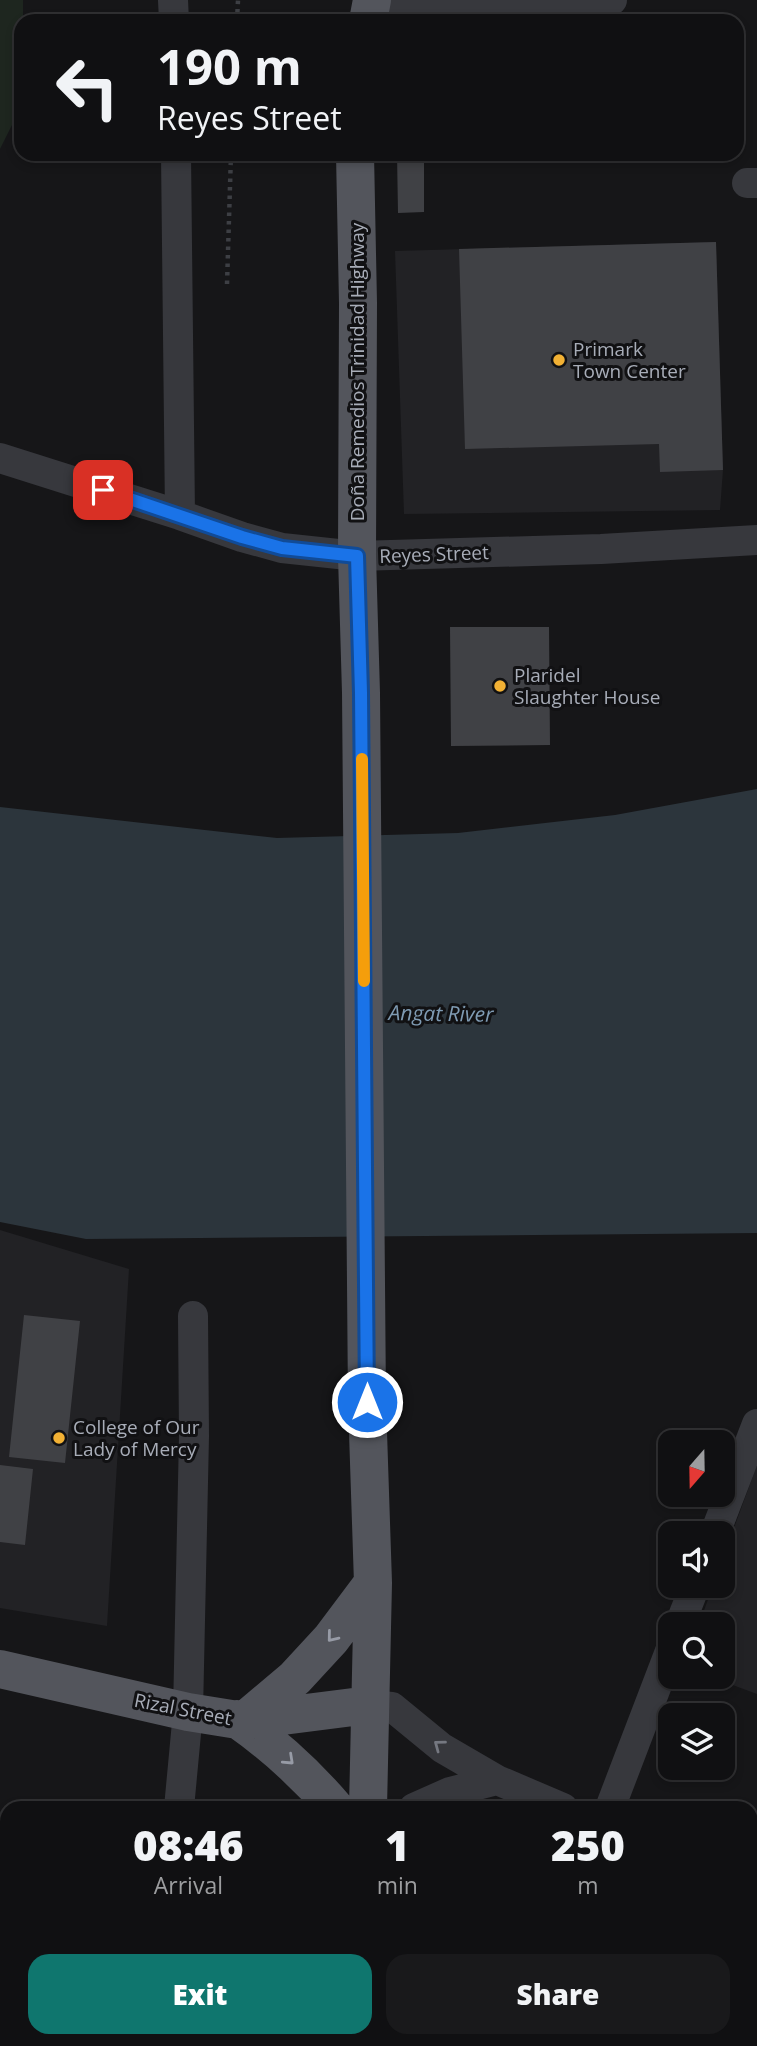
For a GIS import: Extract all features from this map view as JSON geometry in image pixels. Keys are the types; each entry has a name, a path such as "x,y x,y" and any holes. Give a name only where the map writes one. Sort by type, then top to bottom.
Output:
{"main road":[{"name":"Doña Remedios Trinidad Highway","path":"355,161 367,1402 373,1583 368,1801"},
{"path":"329,1801 308,1777 241,1720 295,1678 331,1639 373,1583"},
{"name":"Rizal Street","path":"0,1669 188,1712 241,1720 369,1705"}],"street":[{"path":"370,8 612,0"},
{"path":"176,161 180,515"},
{"name":"Reyes Street","path":"0,458 282,548 357,556 601,549 757,540"},
{"path":"180,1801 188,1712 194,1436 193,1316"},
{"path":"720,1521 757,1424"},
{"path":"613,1801 658,1682"},
{"path":"369,1705 392,1707 442,1748 497,1780 546,1801"},
{"path":"430,1801 450,1792 497,1780"}],"path":[{"path":"227,284 231,161"}],"shaded area":[{"path":"0,0 23,0 23,14 14,14 14,121 0,149"},
{"name":"Primark Town Center","path":"716,242 723,470 720,510 404,514 395,251"},
{"name":"College of Our Lady of Mercy","path":"0,1230 129,1269 107,1626 0,1608"},
{"path":"757,1465 757,1694 735,1686 735,1612 703,1612 709,1598 735,1598 735,1525"}],"water":[{"name":"Angat River","path":"757,789 757,1233 86,1239 0,1222 0,807 277,838 458,833 615,815"}],"building":[{"path":"397,161 424,161 424,212 398,213"},
{"name":"Primark Town Center","path":"716,242 723,470 660,472 659,444 465,449 459,249"},
{"name":"Plaridel Slaughter House","path":"450,627 549,627 550,745 451,746"},
{"path":"24,1315 80,1321 65,1463 9,1457"},
{"path":"0,1465 33,1469 25,1545 0,1542"}],"slow traffic":[{"path":"362,759 364,981"}],"place":[{"name":"Primark Town Center","path":"559,360"},
{"name":"Plaridel Slaughter House","path":"500,686"},
{"name":"College of Our Lady of Mercy","path":"59,1438"}],"route":[{"path":"103,490 282,548 357,556 361,693 367,1402"}]}
